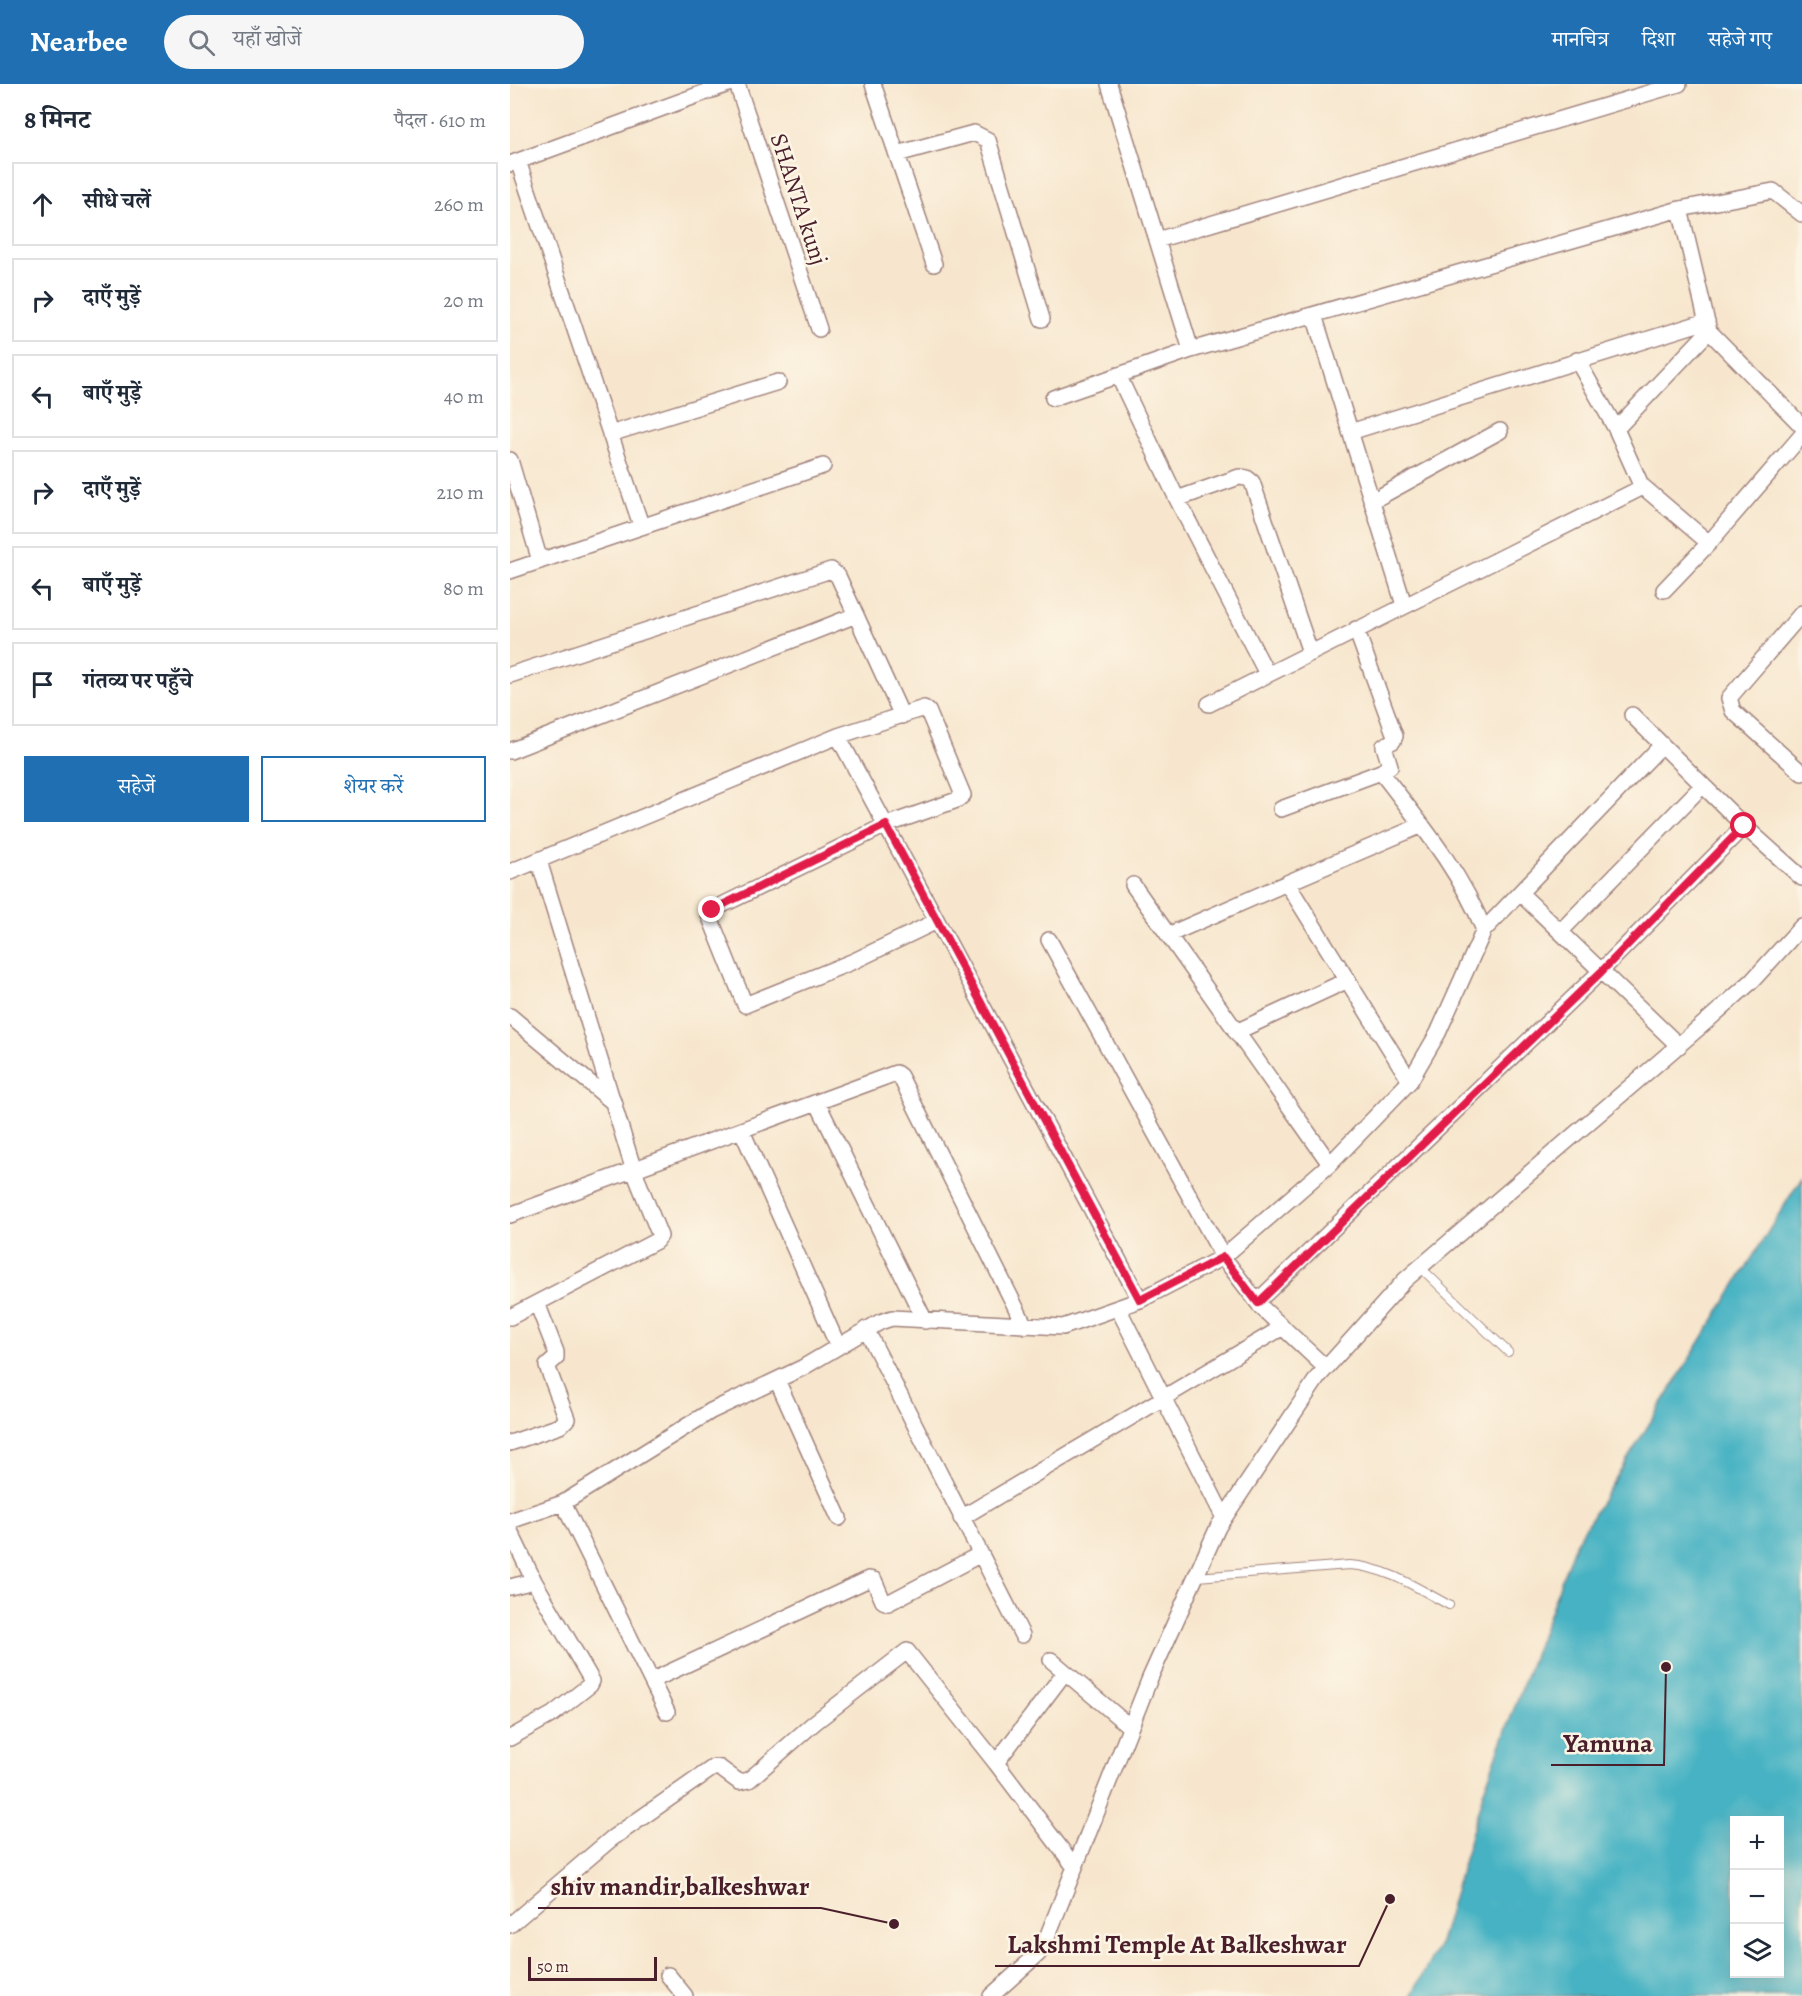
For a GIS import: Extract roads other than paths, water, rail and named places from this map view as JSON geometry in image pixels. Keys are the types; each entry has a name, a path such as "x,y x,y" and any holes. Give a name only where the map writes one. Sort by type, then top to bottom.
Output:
{"street":[{"path":"641,525 514,162 728,84"},
{"name":"SHANTA kunj","path":"737,84 819,329"},
{"path":"873,84 934,264"},
{"path":"1109,84 1191,350"},
{"path":"1157,240 1679,84"},
{"path":"897,154 974,133 987,140 992,148 1042,319"},
{"path":"1053,398 1191,350 1680,208 1773,191 1802,214"},
{"path":"1664,590 1709,543 1801,425 1708,326 1680,208"},
{"path":"1314,315 1404,605"},
{"path":"1350,432 1577,360 1708,326"},
{"path":"1616,429 1708,326"},
{"path":"1577,360 1616,429 1641,485 1709,543"},
{"path":"1118,375 1177,499 1267,674"},
{"path":"610,434 778,382"},
{"path":"1372,501 1500,430"},
{"path":"510,460 540,561"},
{"path":"510,571 641,525 823,466"},
{"path":"1177,499 1239,477 1247,477 1252,482 1310,652"},
{"path":"1209,704 1637,490 1641,485"},
{"path":"510,675 827,570 838,576 902,716"},
{"path":"1802,613 1729,698 1733,711 1802,773"},
{"path":"510,751 856,615"},
{"path":"1281,809 1381,772 1390,766 1384,746 1393,741 1395,736 1356,629"},
{"path":"510,872 838,736 924,708 928,711 963,795 957,800 886,825 709,913 744,1004 748,1005 854,961 937,921"},
{"path":"1632,715 1702,786 1802,879"},
{"path":"838,736 1140,1300"},
{"path":"510,1521 563,1503 711,1411 777,1380 866,1329 892,1318 925,1322 1063,1327 1140,1300 1223,1257 1330,1164 1410,1081 1438,1033 1484,930 1661,746"},
{"path":"1381,772 1463,883 1484,930"},
{"path":"1560,932 1702,786"},
{"path":"1168,935 1422,825"},
{"path":"1258,1303 1601,972 1744,826"},
{"path":"510,1317 656,1241 660,1236 634,1171 539,861"},
{"path":"1287,883 1410,1081"},
{"path":"1133,885 1330,1164"},
{"path":"1521,894 1679,1046"},
{"path":"992,1996 1038,1954 1130,1727 1195,1577 1224,1518 1326,1368 1405,1280 1752,981 1802,926"},
{"path":"1049,940 1223,1257 1258,1303 1326,1368"},
{"path":"1236,1032 1348,980"},
{"path":"510,1016 615,1104"},
{"path":"510,1215 742,1131 889,1073 900,1076 1025,1326"},
{"path":"817,1102 925,1322"},
{"path":"742,1131 838,1346"},
{"path":"510,1443 560,1426 567,1419 547,1366 557,1356 556,1352 537,1303"},
{"path":"1118,1308 1224,1518"},
{"path":"961,1518 1283,1327"},
{"path":"866,1329 979,1555 1022,1635"},
{"path":"777,1380 839,1518"},
{"path":"563,1503 668,1712"},
{"path":"510,1531 534,1581 592,1681 553,1714 510,1738"},
{"path":"653,1680 869,1579 874,1580 883,1601 888,1603 979,1555"},
{"path":"510,1587 534,1581"},
{"path":"510,1925 611,1839 714,1767 720,1768 739,1782 749,1780 814,1723 902,1653 910,1653 1074,1866"},
{"path":"1051,1660 1130,1727"},
{"path":"996,1763 1065,1672"},
{"path":"668,1975 685,1996"}],"lane":[{"path":"1420,1267 1508,1352"},
{"path":"1195,1577 1348,1565 1369,1566 1449,1605"}],"water":[{"path":"1802,1177 1802,1996 1411,1996 1440,1943 1484,1790 1575,1544"}],"place":[{"name":"Yamuna","path":"1666,1667"},
{"name":"Lakshmi Temple At Balkeshwar","path":"1390,1899"},
{"name":"shiv mandir,balkeshwar","path":"894,1924"}]}
